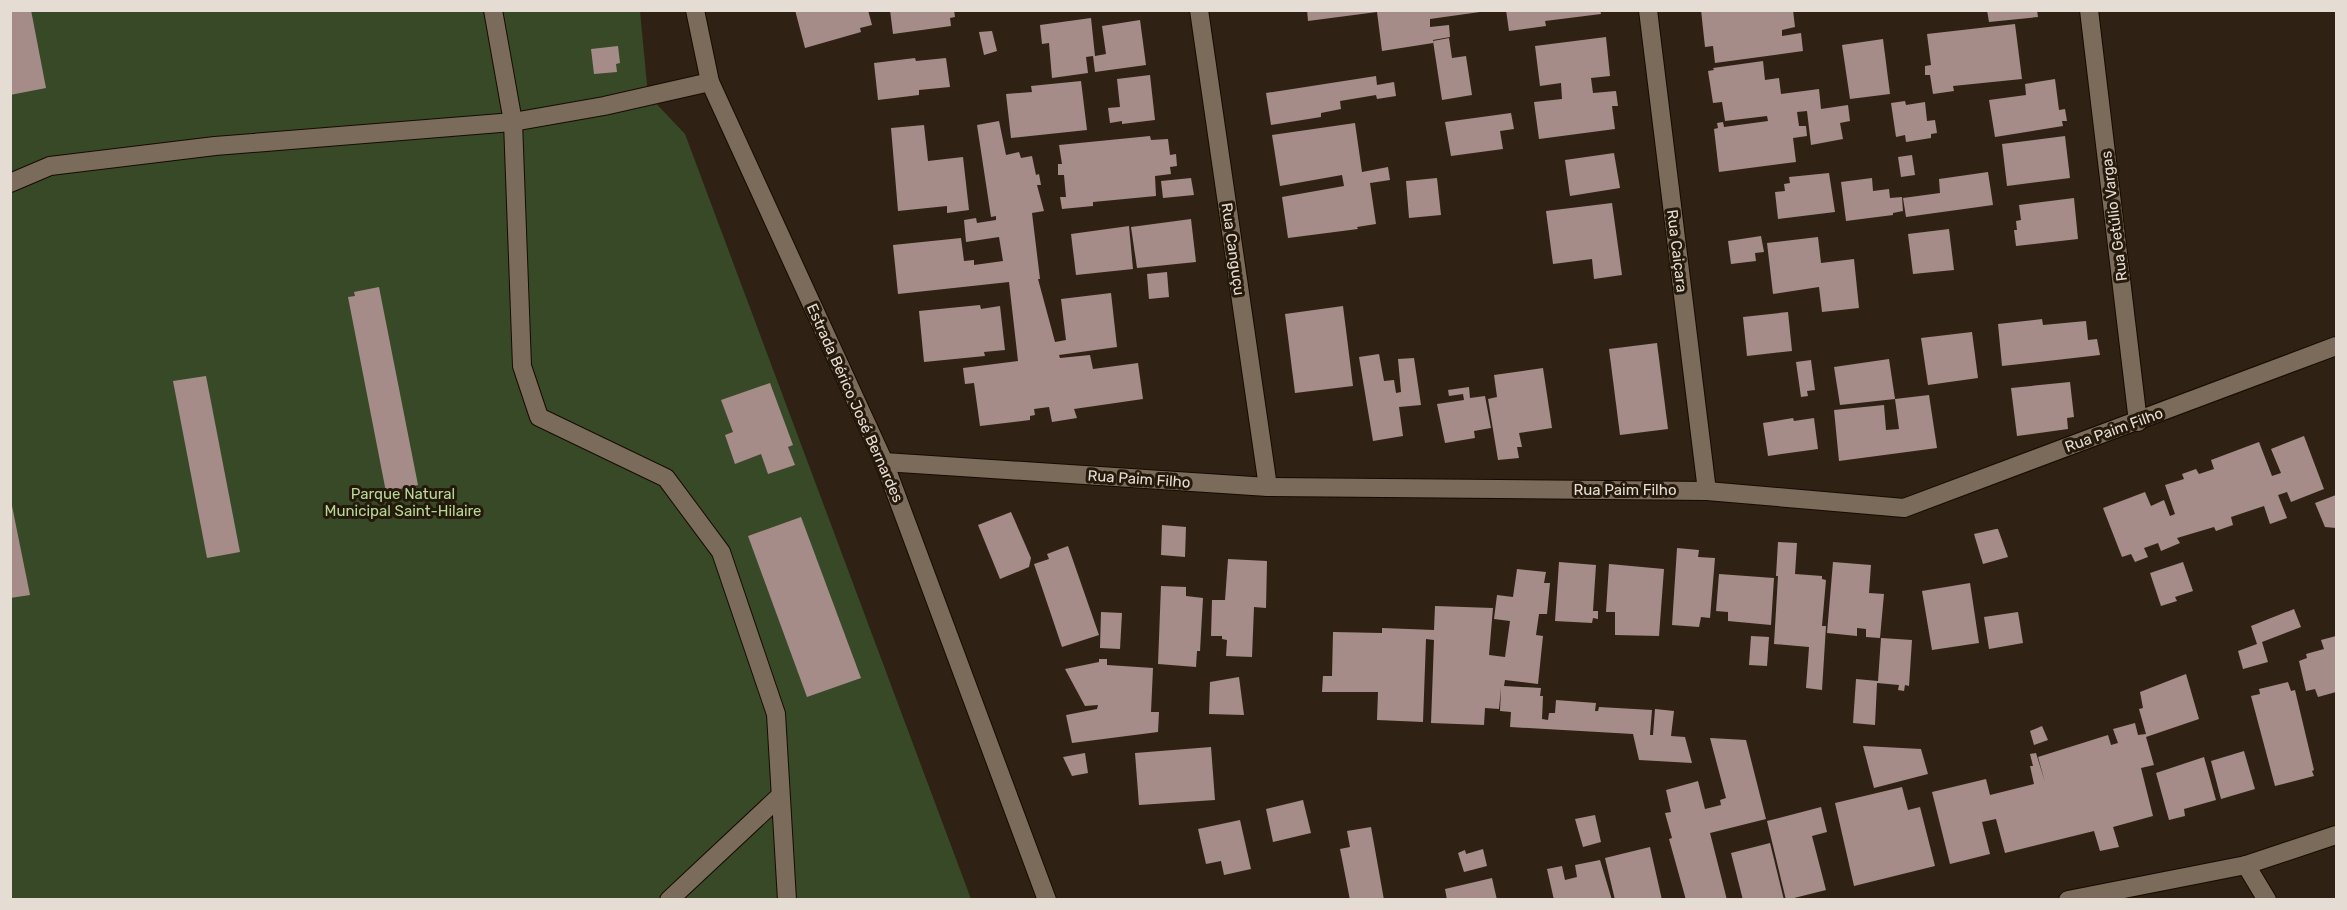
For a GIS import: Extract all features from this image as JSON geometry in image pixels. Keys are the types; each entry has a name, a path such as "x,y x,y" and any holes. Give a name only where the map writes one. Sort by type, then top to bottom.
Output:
{"street":[{"path":"493,10 513,123 522,366 539,417 666,478 721,552 776,714 787,900"},
{"name":"Estrada Bérico José Bernardes","path":"695,10 710,82 884,462 1047,900"},
{"name":"Rua Canguçu","path":"1199,10 1268,487"},
{"name":"Rua Caiçara","path":"1648,10 1707,491"},
{"name":"Rua Getúlio Vargas","path":"2089,10 2138,422"},
{"path":"10,183 50,165 215,146 513,123 604,106 710,82"},
{"name":"Rua Paim Filho","path":"884,462 1268,487 1707,491 1905,508 2337,346"},
{"path":"669,900 780,796"},
{"path":"2068,900 2246,865 2337,835"},
{"path":"2246,865 2267,900"}],"green space":[{"name":"Parque Natural Municipal Saint-Hilaire","path":"10,11 640,11 648,95 685,134 971,899 11,899"}],"building":[{"path":"10,10 31,10 46,88 10,95"},
{"path":"795,10 868,10 872,25 860,28 861,32 805,48"},
{"path":"890,10 954,10 955,17 950,18 951,26 893,34"},
{"path":"1307,10 1480,10 1480,12 1430,19 1430,27 1449,25 1450,37 1433,40 1433,43 1382,51 1377,12 1308,21"},
{"path":"1506,10 1600,10 1601,14 1545,21 1546,26 1509,31"},
{"path":"1701,10 1793,10 1795,27 1782,30 1782,36 1801,33 1803,51 1715,63 1713,46 1705,47"},
{"path":"1987,10 2037,10 2038,17 1989,22"},
{"path":"1091,18 1095,56 1106,54 1102,26 1140,20 1146,65 1095,72 1093,56 1086,57 1088,73 1052,78 1049,43 1042,44 1040,25"},
{"path":"2015,24 2022,79 1953,86 1954,91 1933,94 1930,75 1925,75 1925,66 1931,65 1927,34"},
{"path":"992,31 997,51 984,55 979,32"},
{"path":"1606,37 1610,76 1591,78 1593,93 1616,91 1618,106 1612,106 1615,129 1539,139 1534,102 1562,99 1561,83 1540,86 1535,46"},
{"path":"1449,38 1452,58 1466,56 1472,95 1442,100 1433,41"},
{"path":"1883,39 1890,94 1850,99 1842,45"},
{"path":"618,46 620,63 616,64 617,72 594,74 591,49"},
{"path":"915,58 916,61 946,58 950,87 919,90 919,95 878,100 874,63"},
{"path":"1763,61 1765,80 1779,78 1781,94 1819,89 1821,109 1848,105 1850,121 1840,123 1843,139 1811,145 1807,111 1797,112 1799,126 1806,126 1807,136 1793,138 1796,162 1719,172 1714,129 1718,128 1717,123 1723,122 1724,127 1768,121 1767,116 1725,121 1722,102 1713,103 1708,71 1714,70 1713,68"},
{"path":"1150,75 1155,120 1110,123 1108,108 1120,107 1117,79"},
{"path":"1376,76 1377,85 1394,82 1396,96 1377,99 1376,95 1340,101 1341,109 1321,113 1321,117 1271,125 1266,93"},
{"path":"2055,79 2059,110 2065,109 2067,121 2062,121 2063,126 1995,137 1989,100 2026,95 2025,84"},
{"path":"1081,81 1087,130 1011,138 1006,94 1032,92 1031,86"},
{"path":"1905,101 1906,105 1925,102 1927,121 1935,120 1937,133 1931,134 1931,138 1906,142 1905,135 1896,137 1891,103"},
{"path":"1511,113 1514,129 1500,131 1503,149 1451,156 1445,122"},
{"path":"999,121 1006,155 1019,152 1021,158 1032,156 1036,175 1039,174 1041,185 1037,185 1044,211 1032,213 1040,279 1038,279 1055,342 1066,340 1061,299 1111,293 1117,347 1059,355 1060,358 1090,355 1093,369 1138,363 1143,399 1074,409 1077,418 1052,422 1049,407 1034,409 1035,415 1030,416 1030,420 980,426 974,383 965,384 963,368 1018,361 1009,282 898,294 893,245 961,238 964,261 974,260 974,265 1003,261 999,237 966,242 964,220 976,218 977,223 996,220 996,216 991,217 977,125"},
{"path":"1355,123 1362,172 1388,167 1390,180 1370,183 1376,224 1357,227 1358,229 1288,238 1282,197 1344,186 1342,175 1280,186 1272,135"},
{"path":"924,125 928,161 963,157 969,210 947,213 947,206 898,211 891,128"},
{"path":"1150,136 1151,140 1168,139 1170,155 1176,154 1177,166 1170,167 1171,174 1155,176 1156,196 1093,202 1093,206 1062,209 1060,197 1066,197 1064,175 1058,175 1058,164 1062,164 1059,145"},
{"path":"2065,136 2070,178 2007,186 2002,144"},
{"path":"1614,153 1620,188 1570,196 1565,160"},
{"path":"1912,155 1915,175 1901,177 1898,157"},
{"path":"1988,172 1993,205 1906,217 1903,198 1940,193 1939,179"},
{"path":"1829,173 1835,212 1778,219 1775,192 1785,191 1784,184 1790,183 1789,177"},
{"path":"1191,178 1194,195 1163,198 1161,181"},
{"path":"1437,178 1441,215 1409,218 1406,181"},
{"path":"1872,178 1873,191 1889,189 1890,198 1902,197 1903,211 1893,213 1893,215 1846,221 1841,182"},
{"path":"2074,198 2078,239 2016,246 2014,230 2017,230 2016,221 2021,220 2019,205"},
{"path":"1612,203 1622,275 1594,279 1592,259 1553,264 1546,211"},
{"path":"1191,219 1196,262 1137,268 1131,227"},
{"path":"1129,226 1133,269 1076,275 1071,234"},
{"path":"1949,229 1954,270 1913,274 1908,234"},
{"path":"1761,236 1764,252 1755,253 1756,261 1731,264 1728,241"},
{"path":"1818,237 1821,263 1854,259 1859,308 1822,312 1819,287 1773,294 1767,243"},
{"path":"1167,272 1169,297 1149,299 1147,274"},
{"path":"379,287 418,485 386,492 348,297 355,296 354,292"},
{"path":"980,305 981,309 1000,306 1005,350 984,352 985,356 924,362 919,311"},
{"path":"1343,306 1353,386 1295,393 1285,314"},
{"path":"1788,312 1792,351 1747,356 1743,317"},
{"path":"2042,319 2043,325 2086,321 2088,340 2097,339 2100,355 2002,366 1998,324"},
{"path":"1972,332 1978,378 1928,385 1921,338"},
{"path":"1657,343 1668,429 1620,435 1609,349"},
{"path":"1379,354 1384,381 1394,380 1396,393 1401,392 1398,359 1414,358 1421,405 1399,407 1403,436 1373,441 1359,357"},
{"path":"1889,359 1895,399 1840,405 1834,367"},
{"path":"1811,360 1815,390 1807,391 1808,396 1801,397 1796,362"},
{"path":"1543,368 1552,428 1519,433 1522,447 1517,447 1519,458 1498,460 1488,399 1497,397 1494,375"},
{"path":"206,376 240,552 207,558 173,381"},
{"path":"2070,382 2074,417 2067,418 2068,429 2017,436 2011,388"},
{"path":"770,383 793,445 788,447 795,465 768,474 761,454 735,464 725,435 733,432 721,400"},
{"path":"1469,387 1470,398 1485,396 1491,428 1474,431 1475,438 1445,443 1437,404 1464,400 1463,394 1449,396 1448,390"},
{"path":"1929,395 1937,448 1839,461 1834,410 1884,405 1886,430 1899,429 1895,399"},
{"path":"1793,418 1794,421 1814,418 1818,449 1768,456 1763,423"},
{"path":"2304,436 2324,489 2291,502 2287,492 2278,495 2287,518 2270,524 2264,506 2231,517 2233,525 2216,531 2214,527 2177,538 2180,543 2161,551 2158,543 2144,548 2148,557 2135,562 2131,554 2122,557 2103,508 2145,492 2151,506 2164,500 2170,516 2175,514 2165,485 2184,479 2182,474 2196,469 2199,474 2214,469 2211,460 2259,442 2272,476 2281,473 2271,449"},
{"path":"2336,495 2336,528 2325,527 2315,503"},
{"path":"10,496 30,595 10,598"},
{"path":"1011,512 1031,558 1029,567 1000,579 978,525"},
{"path":"801,517 861,678 807,697 748,536"},
{"path":"1162,525 1186,527 1185,557 1161,555"},
{"path":"1998,529 2008,557 1983,564 1974,534"},
{"path":"1778,542 1797,543 1795,574 1822,576 1822,579 1826,580 1822,626 1826,626 1822,690 1806,688 1809,647 1774,644"},
{"path":"1068,546 1099,635 1062,647 1034,564 1049,559 1047,554"},
{"path":"1677,548 1699,550 1698,557 1715,558 1710,618 1701,617 1699,627 1672,625"},
{"path":"1228,559 1267,561 1266,608 1254,607 1252,657 1226,656 1227,640 1222,639 1222,636 1211,636 1212,600 1225,600"},
{"path":"1559,562 1596,565 1593,611 1598,611 1598,619 1593,618 1592,623 1555,621"},
{"path":"1833,562 1871,565 1869,593 1884,594 1880,638 1866,637 1866,629 1857,628 1857,636 1827,633"},
{"path":"2183,562 2193,591 2175,597 2177,601 2161,606 2150,573"},
{"path":"1609,564 1664,569 1659,636 1615,635 1615,612 1606,612"},
{"path":"1517,569 1546,572 1544,583 1550,583 1547,614 1539,614 1536,635 1543,636 1538,684 1505,680 1504,686 1541,688 1542,719 1548,720 1549,713 1555,713 1556,700 1596,703 1595,711 1598,711 1599,707 1652,710 1650,735 1653,735 1655,709 1674,711 1671,736 1685,737 1692,763 1639,760 1633,734 1510,727 1511,712 1500,711 1501,688 1499,709 1485,708 1484,725 1431,723 1434,640 1426,639 1423,722 1377,720 1378,692 1322,692 1323,676 1332,676 1333,632 1382,633 1382,628 1434,630 1435,606 1493,608 1489,655 1505,657 1510,621 1494,619 1497,595 1513,597"},
{"path":"1719,574 1774,578 1771,625 1728,621 1728,612 1716,611"},
{"path":"1970,583 1979,643 1932,650 1922,591"},
{"path":"1161,586 1186,587 1186,596 1203,598 1200,651 1197,651 1196,667 1158,664"},
{"path":"2294,609 2301,627 2262,642 2268,662 2243,669 2238,651 2257,644 2251,626"},
{"path":"1101,612 1122,613 1120,649 1100,648"},
{"path":"2018,612 2023,643 1989,649 1984,617"},
{"path":"1751,636 1769,637 1767,666 1749,665"},
{"path":"2336,636 2336,692 2318,697 2315,689 2306,691 2299,661 2307,658 2306,654 2324,649 2321,640"},
{"path":"1881,638 1912,640 1909,686 1905,685 1904,691 1898,690 1899,685 1877,683 1875,725 1853,723 1856,679 1878,681"},
{"path":"1099,659 1107,659 1107,665 1153,668 1151,712 1159,712 1158,732 1072,743 1066,715 1097,709 1098,705 1085,706 1065,669 1099,662"},
{"path":"2186,674 2199,719 2146,737 2154,765 2141,768 2153,816 2113,827 2119,847 2100,851 2094,831 2005,853 1996,819 1982,822 1990,854 1950,864 1932,792 1986,779 1990,795 2034,784 2030,754 2036,753 2045,782 2038,757 2108,735 2111,745 2118,743 2113,729 2135,723 2138,735 2146,734 2139,709 2143,708 2140,692"},
{"path":"1239,677 1244,715 1209,714 1210,682"},
{"path":"2288,682 2291,691 2295,690 2314,776 2275,786 2251,696 2260,694 2259,689"},
{"path":"2042,726 2048,740 2034,745 2030,731"},
{"path":"1710,738 1746,740 1766,819 1710,833 1727,900 1686,900 1669,839 1672,838 1665,813 1671,812 1666,790 1698,781 1705,809 1721,805 1720,800 1726,798"},
{"path":"1863,746 1921,749 1928,774 1874,788"},
{"path":"1211,747 1215,800 1139,805 1135,753"},
{"path":"2244,751 2255,789 2221,799 2211,761"},
{"path":"1085,753 1088,773 1072,776 1063,757"},
{"path":"2204,757 2216,800 2184,809 2185,816 2169,820 2156,773"},
{"path":"1902,787 1908,810 1920,807 1935,866 1854,886 1835,803"},
{"path":"1303,800 1311,833 1273,842 1266,809"},
{"path":"1821,807 1827,832 1812,836 1826,890 1786,900 1767,821"},
{"path":"1595,815 1601,842 1583,847 1575,819"},
{"path":"1240,820 1251,869 1224,875 1221,861 1206,864 1198,829"},
{"path":"1371,827 1384,900 1350,900 1340,849 1350,847 1347,831"},
{"path":"1770,843 1784,900 1743,900 1731,853"},
{"path":"1650,847 1662,900 1615,900 1605,858"},
{"path":"1483,849 1487,866 1464,872 1458,853 1465,850 1466,854"},
{"path":"1600,860 1612,900 1554,900 1547,869 1562,866 1565,880 1577,877 1575,865"},
{"path":"1492,878 1497,900 1447,900 1445,889"}]}
